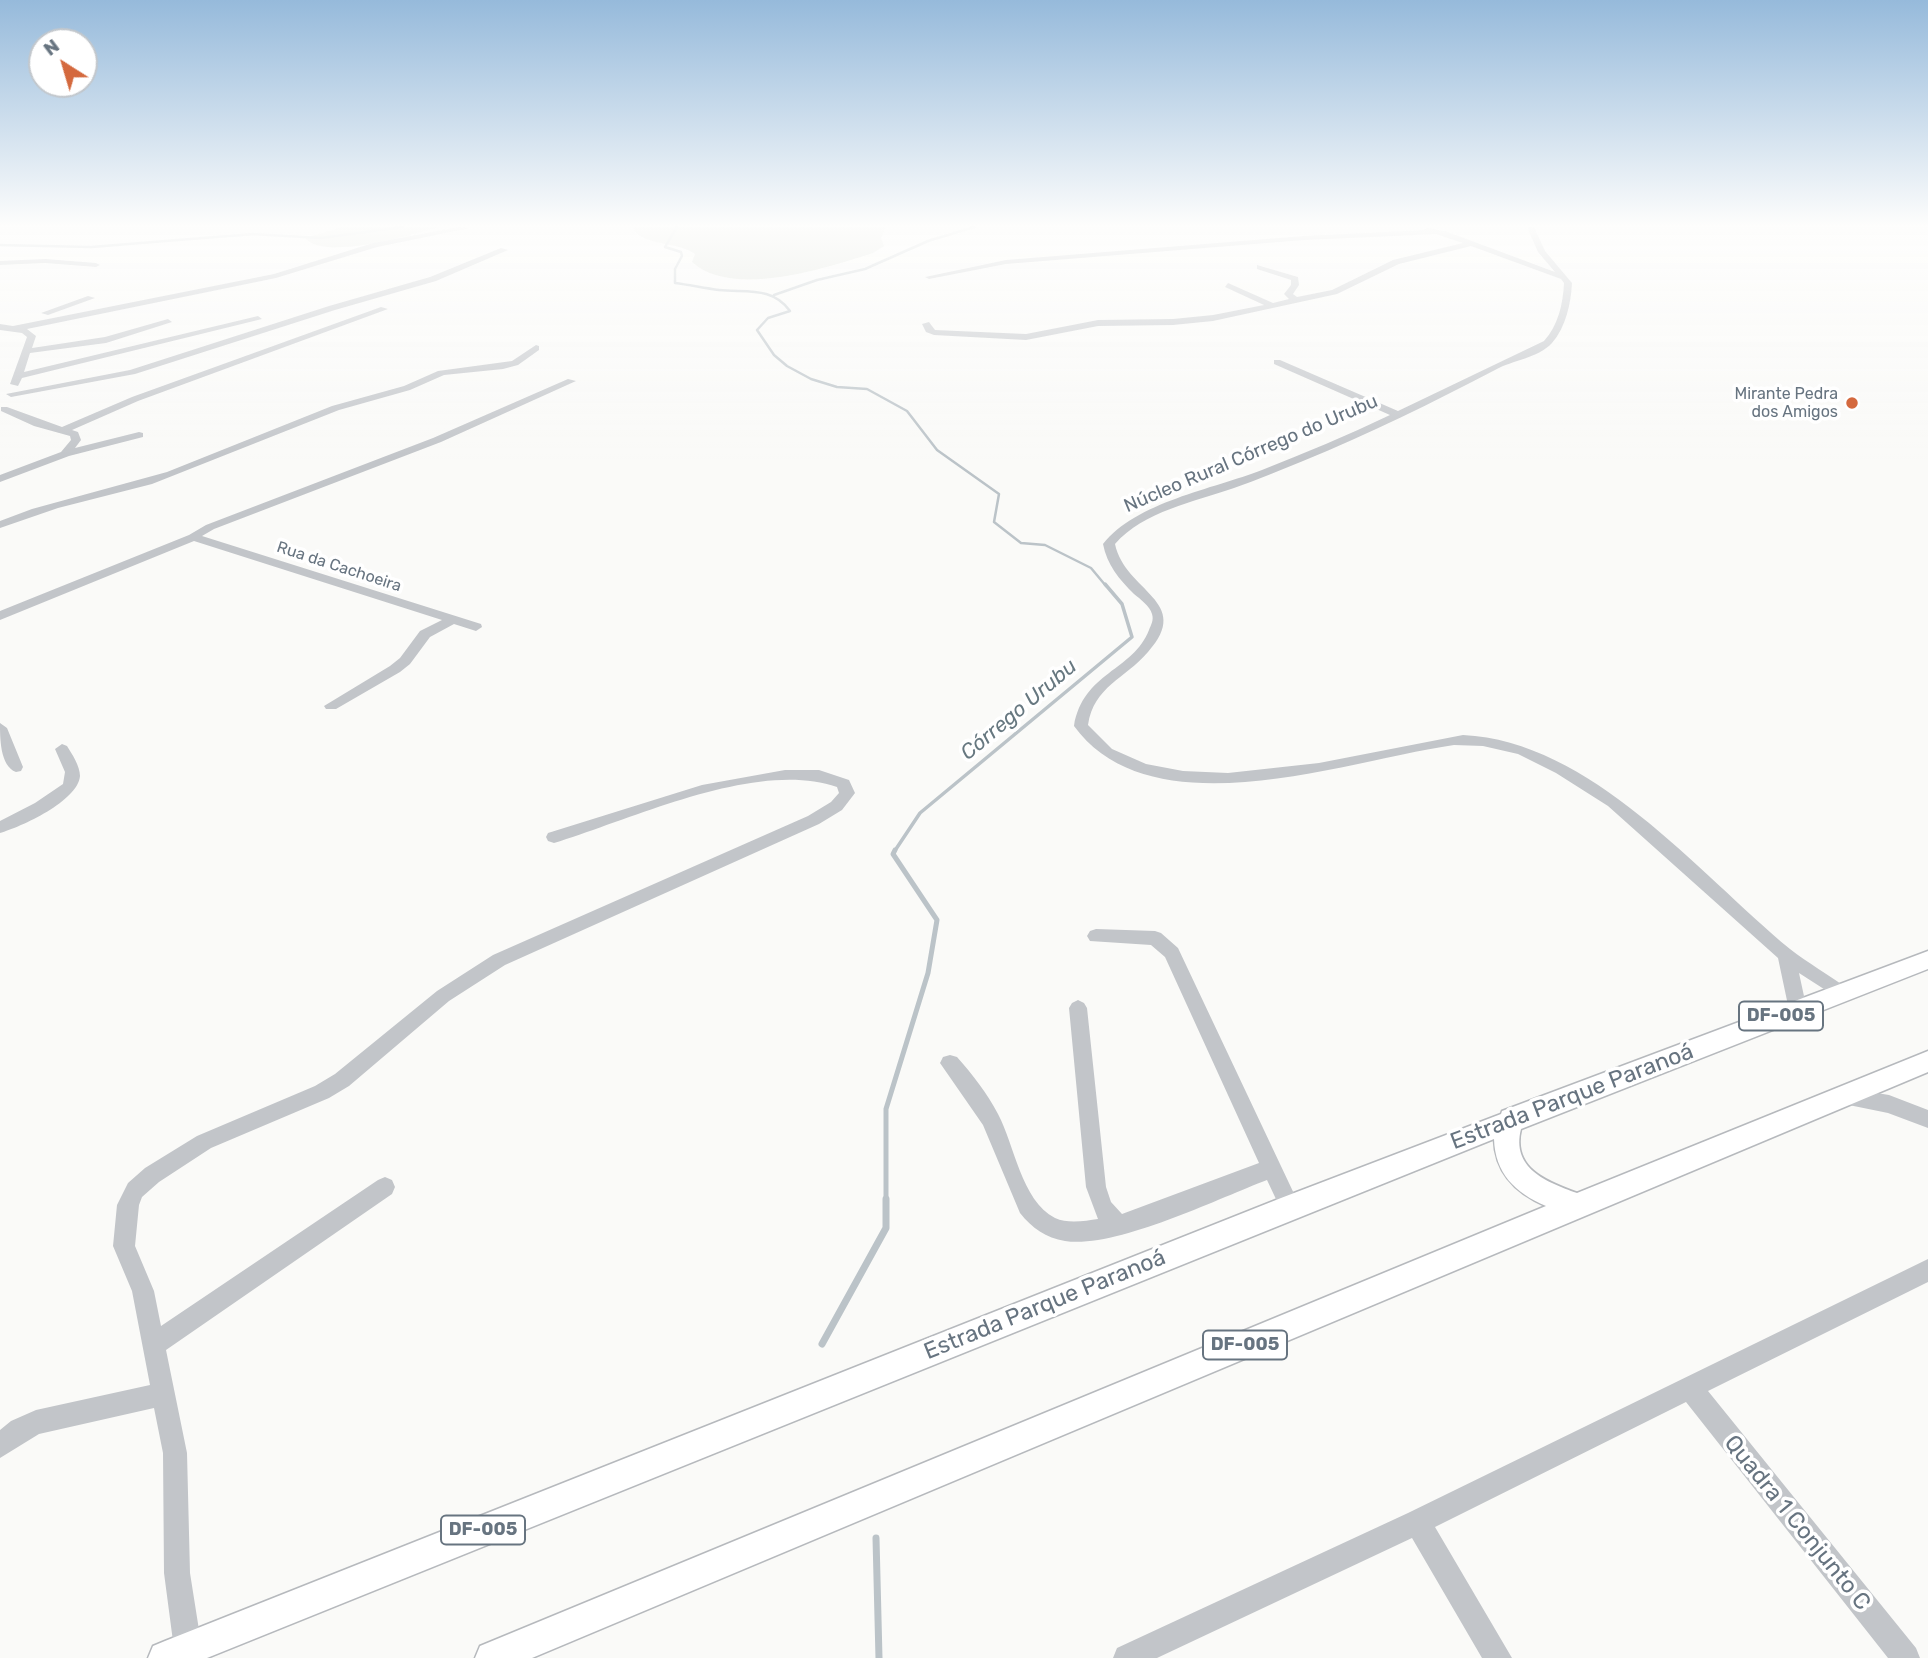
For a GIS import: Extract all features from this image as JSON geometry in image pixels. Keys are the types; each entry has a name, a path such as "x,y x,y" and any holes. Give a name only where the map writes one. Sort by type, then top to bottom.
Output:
{"main road":[{"name":"Estrada Parque Paranoá","path":"187,1655 778,1410 887,1369 1511,1119 1928,960"},
{"name":"DF-005","path":"492,1658 1928,1061"},
{"path":"1511,1119 1506,1133 1506,1149 1510,1163 1521,1181 1545,1195 1577,1205"}],"street":[{"path":"5,328 73,304"},
{"path":"5,328 128,304"},
{"path":"10,394 132,372 345,304"},
{"path":"926,324 929,330 934,332 1026,337 1105,323 1198,321 1281,304"},
{"name":"Núcleo Rural Córrego do Urubu","path":"1564,304 1554,333 1545,345 1503,362 1449,392 1398,415 1271,470 1171,507 1128,527 1114,537 1109,544 1113,563 1121,575 1155,608 1159,622 1155,634 1141,653 1112,677 1084,708 1081,726 1088,737 1107,751 1156,772 1213,779 1300,770 1463,740 1507,747 1547,762 1613,802 1786,955 1841,993"},
{"path":"64,430 135,399 384,309"},
{"path":"18,376 258,319"},
{"path":"28,351 106,340 168,323"},
{"path":"5,328 25,331 32,336 2,410 76,436 74,444 65,454"},
{"path":"0,525 14,518 170,474 335,408 408,388 443,372 496,369 510,365 536,348"},
{"path":"1277,362 1398,415"},
{"path":"0,616 192,537 210,527 437,440 571,381"},
{"path":"0,479 65,454 139,436"},
{"name":"Rua da Cachoeira","path":"192,537 476,627"},
{"path":"331,706 405,661 425,634 452,620"},
{"path":"0,728 16,767"},
{"path":"0,827 68,789 72,782 72,767 62,749"},
{"path":"187,1655 177,1573 175,1453 144,1291 124,1246 128,1205 135,1190 152,1175 204,1142 322,1092 342,1080 443,996 499,960 789,831 826,813 842,801 847,793 844,784 824,775 790,773 748,778 554,837"},
{"path":"1096,936 1155,938 1172,953 1290,1207"},
{"path":"1786,955 1798,1010"},
{"path":"1078,1007 1096,1187 1100,1204 1107,1215 1120,1226"},
{"path":"950,1063 981,1103 1000,1140 1012,1175 1028,1208 1044,1223 1061,1230 1120,1226 1272,1168"},
{"path":"1846,1097 1889,1104 1928,1119"},
{"path":"153,1345 385,1187"},
{"path":"1127,1658 1417,1522 1928,1270"},
{"name":"Quadra 1 Conjunto C","path":"1689,1387 1906,1658"},
{"path":"0,1446 20,1430 36,1422 163,1394"},
{"path":"1417,1522 1498,1658"}],"waterway":[{"name":"Córrego Urubu","path":"784,304 790,311 768,318 757,330 774,355 787,366 811,379 837,387 867,389 907,411 937,450 999,494 994,522 1021,543 1045,545 1091,568 1106,586"},
{"name":"Córrego Urubu","path":"894,852 920,813 1132,637 1122,604 1105,584"},
{"name":"Córrego Urubu","path":"822,1344 886,1228 886,1109 928,973 937,920 894,852"},
{"path":"876,1538 879,1658"}],"place":[{"name":"Mirante Pedra dos Amigos","path":"1852,403"}]}
